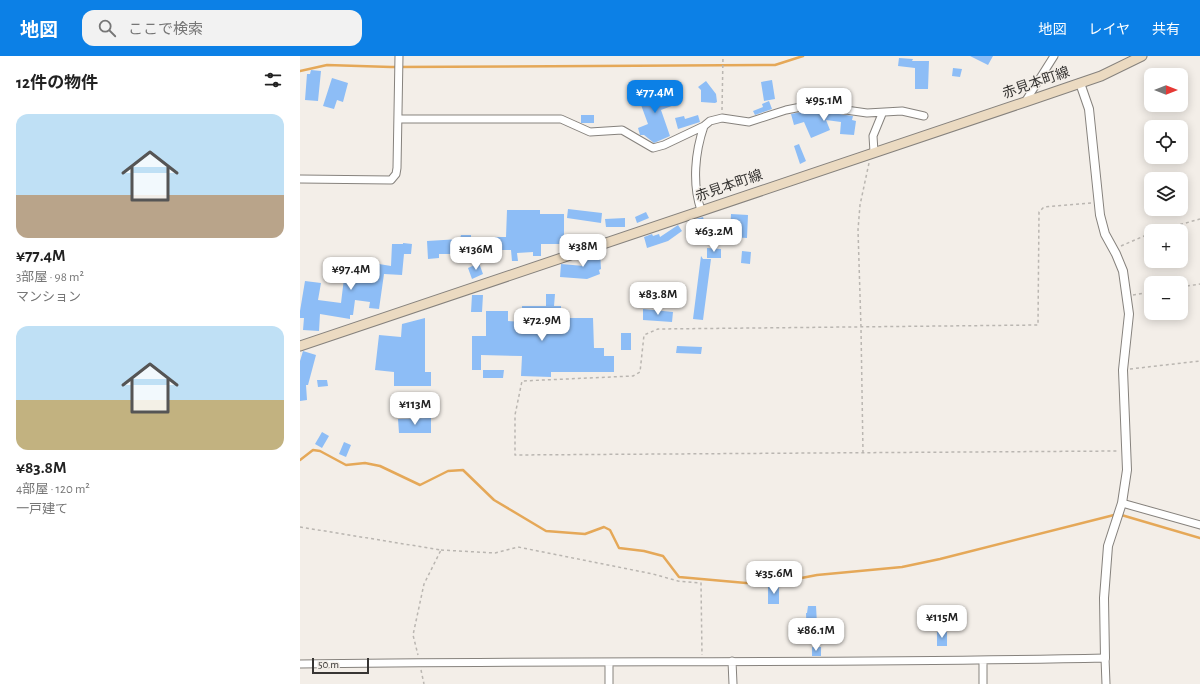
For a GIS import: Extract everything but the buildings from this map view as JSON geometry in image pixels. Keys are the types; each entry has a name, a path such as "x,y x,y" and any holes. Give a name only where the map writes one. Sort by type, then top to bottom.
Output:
{"main road":[{"name":"赤見本町線","path":"300,346 1025,102 1122,67 1142,56"}],"street":[{"path":"300,179 391,180 396,174 398,168 399,56"},
{"path":"1025,102 1054,56"},
{"path":"1080,83 1089,109 1098,202 1105,234 1114,249 1123,272 1127,295 1128,314 1123,370 1123,407 1127,451 1127,470 1122,503 1108,546 1104,598 1106,684"},
{"path":"398,119 561,119 590,132 622,130 652,148 657,148 704,126 710,121 722,118 749,122 786,110 811,105 882,114 902,111 924,116"},
{"path":"874,152 873,136 882,114"},
{"path":"701,210 697,198 696,186 698,144 704,126"},
{"path":"1122,503 1200,525"},
{"path":"300,664 420,662 609,663 732,661 983,661 1105,658"},
{"path":"732,661 732,684"},
{"path":"983,661 983,684"},
{"path":"609,663 609,684"}],"path":[{"path":"722,118 723,56"},
{"path":"863,453 858,230 860,205 870,161 874,152"},
{"path":"1098,202 1044,207 1039,212 1038,325 658,329 644,335 640,372 633,376 522,381 515,415 515,455 1127,451"},
{"path":"1182,224 1200,219"},
{"path":"1114,249 1144,236"},
{"path":"1188,286 1200,284"},
{"path":"1127,295 1144,293"},
{"path":"1123,370 1200,361"},
{"path":"300,527 441,550 495,553 518,546 653,574 678,581 701,583 703,662"},
{"path":"424,684 413,636 424,584 441,550"}],"waterway":[{"path":"300,71 327,65 391,67 775,65 803,56"},
{"path":"300,460 313,450 320,451 346,465 365,463 380,466 420,485 448,471 463,470 494,500 546,531 585,534 604,527 610,530 619,548 644,551 663,556 679,577 746,583 791,580 817,575 902,567 940,559 1118,514 1200,538"}]}
